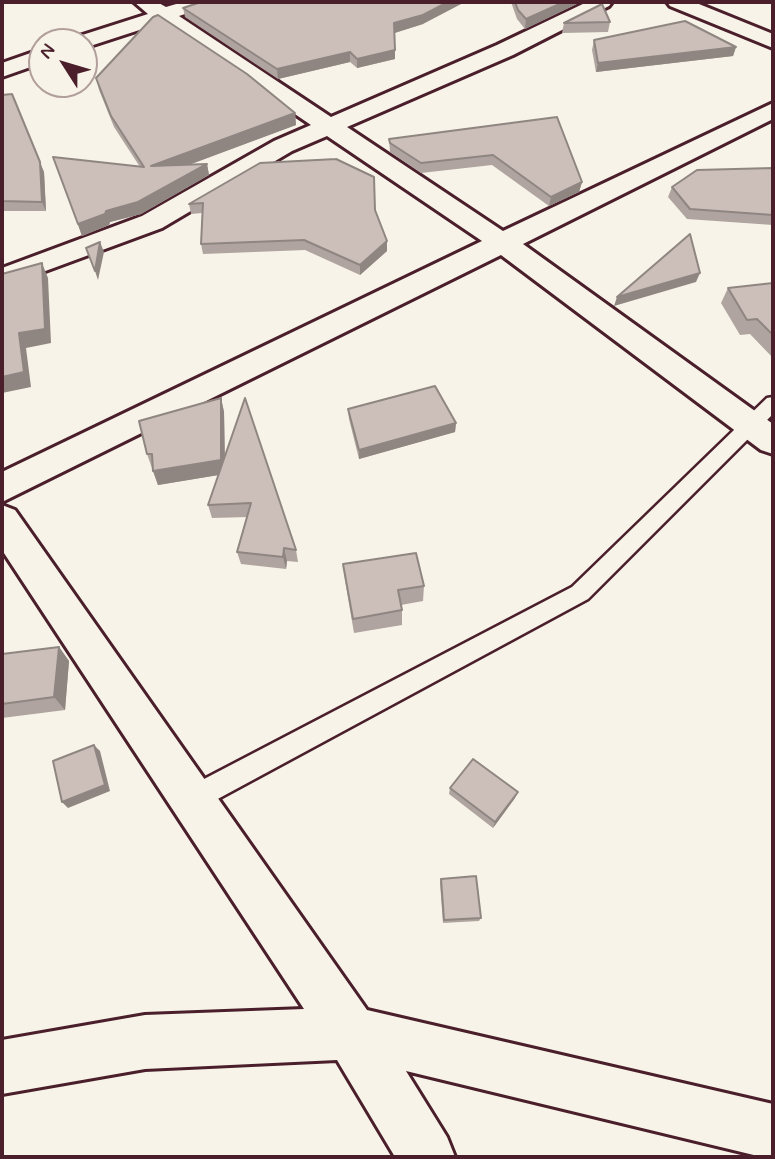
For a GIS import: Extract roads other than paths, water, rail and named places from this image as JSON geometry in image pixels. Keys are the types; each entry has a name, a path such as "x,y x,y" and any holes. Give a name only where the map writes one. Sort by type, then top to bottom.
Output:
{"street":[{"path":"98,35 154,8 202,2"},
{"path":"2,278 152,222 284,146 505,50 602,2"},
{"path":"677,2 773,42"},
{"path":"154,8 503,243 763,433"},
{"path":"2,70 28,62"},
{"path":"2,488 773,110"},
{"path":"2,520 351,1033 427,1157"},
{"path":"2,1067 145,1042 351,1033 773,1132"}],"lane":[{"path":"192,799 580,593 763,433 773,403"}]}
